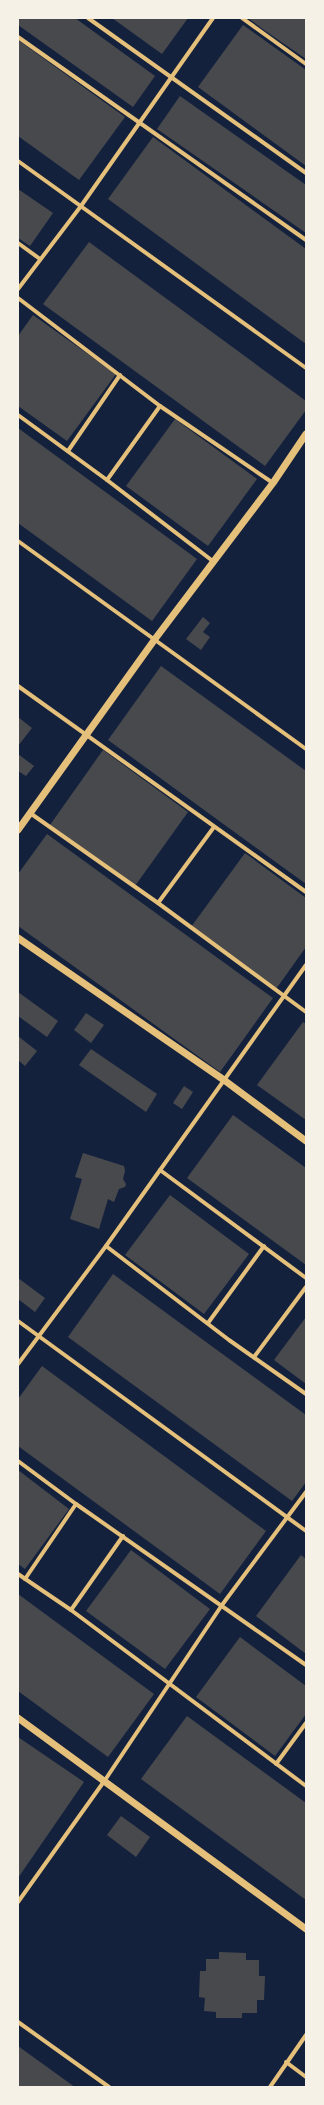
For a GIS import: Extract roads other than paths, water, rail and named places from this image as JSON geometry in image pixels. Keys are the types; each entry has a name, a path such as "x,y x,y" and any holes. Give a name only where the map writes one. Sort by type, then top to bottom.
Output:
{"street":[{"path":"88,18 171,79 306,173"},
{"path":"18,289 81,206 213,18"},
{"path":"242,18 306,64"},
{"path":"18,37 306,240"},
{"path":"18,161 306,368"},
{"path":"18,243 40,259"},
{"path":"18,298 160,406 273,483"},
{"path":"68,451 120,375"},
{"path":"107,480 160,406"},
{"path":"18,415 107,480 214,562"},
{"path":"18,830 155,639 273,483 306,434"},
{"path":"18,541 306,749"},
{"path":"18,686 306,892"},
{"path":"30,813 158,903 306,1012"},
{"path":"158,903 214,826"},
{"path":"18,938 224,1080 306,1141"},
{"path":"18,1364 106,1246 306,965"},
{"path":"160,1170 306,1278"},
{"path":"106,1246 208,1323 306,1394"},
{"path":"208,1323 264,1246"},
{"path":"254,1357 306,1287"},
{"path":"18,1321 306,1531"},
{"path":"18,1461 76,1504 306,1665"},
{"path":"18,1902 105,1780 222,1605 306,1492"},
{"path":"25,1578 76,1504"},
{"path":"71,1610 123,1536"},
{"path":"18,1574 71,1610 306,1786"},
{"path":"18,1718 105,1780 306,1929"},
{"path":"276,1764 306,1724"},
{"path":"18,2022 109,2087"},
{"path":"270,2087 306,2035"},
{"path":"286,2062 306,2077"}]}
